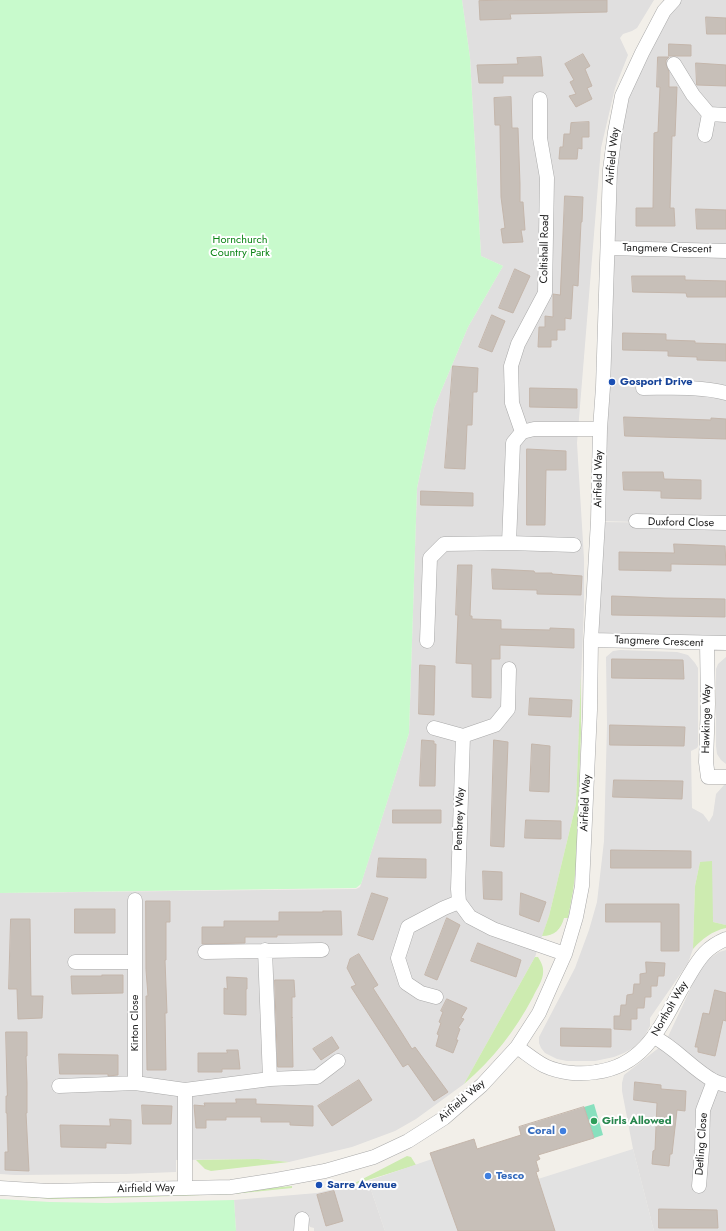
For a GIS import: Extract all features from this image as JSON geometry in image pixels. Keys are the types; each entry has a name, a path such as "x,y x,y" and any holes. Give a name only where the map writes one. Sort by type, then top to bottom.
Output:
{"street":[{"name":"Airfield Way","path":"0,1188 48,1191 231,1186 325,1171 374,1157 408,1141 444,1118 482,1085 517,1047 539,1013 565,954 576,917 582,886 598,521 610,170 615,132 622,96 664,11 674,0"},
{"path":"674,64 693,95 709,114 726,115"},
{"name":"Coltishall Road","path":"522,432 512,403 511,366 518,344 545,293 546,178 540,138 540,99"},
{"path":"705,135 709,114"},
{"name":"Tangmere Crescent","path":"608,248 726,251"},
{"path":"643,388 712,390 726,393"},
{"path":"509,543 513,443 522,432 534,429 600,429"},
{"name":"Duxford Close","path":"636,522 726,523"},
{"path":"427,641 430,558 444,544 509,543 574,545"},
{"name":"Tangmere Crescent","path":"592,640 726,643"},
{"name":"Hawkinge Way","path":"707,643 708,704 706,762 708,777 726,777"},
{"path":"434,728 463,736 495,725 508,709 510,669"},
{"name":"Pembrey Way","path":"459,902 458,889 463,736"},
{"name":"Kirton Close","path":"135,900 135,1082"},
{"path":"436,997 421,993 406,983 398,958 408,927 444,908 459,902 470,917 493,929 565,954"},
{"name":"Northolt Way","path":"517,1047 545,1066 567,1072 589,1073 606,1071 626,1063 639,1054 654,1037 684,983 706,950 716,943 726,939"},
{"path":"264,950 270,1079"},
{"path":"205,952 322,950"},
{"path":"74,962 135,962"},
{"path":"654,1037 720,1083"},
{"path":"59,1086 135,1082 185,1090 270,1079 317,1077 338,1061"},
{"name":"Detling Close","path":"699,1186 703,1110 720,1083"},
{"path":"185,1090 185,1188"}],"shaded area":[{"path":"462,0 654,0 637,28 623,34 620,38 628,55 615,88 601,148 577,443 584,559 584,606 576,804 549,916 535,957 464,1084 416,1119 395,1131 352,1147 289,1162 258,1159 176,1160 176,1172 125,1174 0,1174 0,893 356,889 360,887 409,733 417,488 434,408 468,327 503,266 481,256 470,58"},
{"path":"674,0 726,0 726,642 592,639 599,522 686,523 598,521 610,170 622,96"},
{"path":"613,651 677,652 688,655 698,668 698,746 691,751 692,808 703,814 709,822 713,815 716,794 726,784 726,925 713,922 700,862 695,886 693,949 688,963 650,1018 650,1026 644,1037 633,1048 614,1057 595,1061 567,1061 557,1059 545,1053 539,1043 539,1037 575,968 589,930 597,902 604,841 607,725 606,657"},
{"path":"726,657 726,764 717,754 716,746 716,669 718,664"},
{"path":"726,950 726,1231 654,1231 633,1149 622,1091 624,1075 665,1043 702,967 706,961 719,952"},
{"path":"633,1149 654,1231 555,1231 538,1179"},
{"path":"432,1159 458,1231 385,1231 368,1181"},
{"path":"368,1181 385,1231 314,1231 314,1228 310,1227 308,1224 308,1216 297,1216 295,1231 236,1231 234,1200 317,1193"}],"green space":[{"name":"Hornchurch Country Park","path":"0,0 462,0 470,58 481,256 503,266 468,327 434,408 417,488 409,733 361,884 356,888 0,893"},
{"path":"581,675 581,733 576,867 573,891 568,918 564,918 557,931 547,936 542,936 549,916 576,804"},
{"path":"712,861 713,922 726,925 726,928 716,931 708,936 693,949 695,886 700,862"},
{"path":"535,957 538,957 541,963 543,974 540,983 526,1009 503,1044 464,1084"},
{"name":"Girls Allowed","path":"594,1104 603,1135 594,1138 584,1107"},
{"path":"407,1156 411,1157 416,1165 349,1186"},
{"path":"258,1159 289,1162 211,1171 205,1169 196,1160"},
{"path":"292,1186 292,1188 233,1194 114,1198 52,1199 0,1195 73,1197 146,1196"},
{"path":"0,1199 107,1203 234,1200 236,1231 0,1231"}],"building":[{"path":"607,0 607,12 510,14 511,19 480,20 479,1"},
{"path":"706,17 726,18 726,34 707,34"},
{"path":"669,44 691,45 691,56 669,56"},
{"path":"583,54 590,66 585,69 592,86 587,88 592,99 576,107 569,96 576,94 570,82 574,80 565,64"},
{"path":"541,57 543,76 503,76 503,83 479,83 477,65 518,64 517,58"},
{"path":"658,57 669,57 666,60 666,64 669,72 669,87 677,87 675,136 672,136 670,208 674,208 675,226 636,226 636,208 653,208 654,133 658,132 660,87 657,87"},
{"path":"696,63 726,65 726,86 697,85"},
{"path":"511,97 512,128 518,128 520,202 523,202 525,230 521,230 523,242 503,243 501,229 505,228 501,197 500,125 495,125 494,98"},
{"path":"589,122 589,137 582,137 582,149 578,148 577,159 559,159 560,147 563,147 564,134 570,134 571,123"},
{"path":"565,196 583,197 578,286 573,285 571,319 565,318 565,330 557,330 557,340 551,340 551,347 538,347 539,327 545,327 545,316 553,317 553,294 560,295"},
{"path":"696,209 726,210 726,229 697,229"},
{"path":"515,269 530,276 513,313 499,308"},
{"path":"632,276 685,276 685,280 726,281 726,297 687,297 686,293 633,292"},
{"path":"492,315 505,321 492,352 479,347"},
{"path":"623,333 666,334 666,340 726,344 726,361 697,360 697,357 668,356 668,351 623,350"},
{"path":"453,366 478,368 477,392 473,392 472,425 467,425 465,469 445,468"},
{"path":"530,388 577,389 577,408 530,407"},
{"path":"624,417 711,420 711,418 726,419 726,439 625,436"},
{"path":"527,449 566,451 566,470 546,470 545,525 527,525"},
{"path":"623,472 663,472 664,479 701,480 701,499 661,498 661,491 624,490"},
{"path":"421,491 473,493 473,506 421,505"},
{"path":"674,544 725,546 726,565 671,564 671,571 619,570 619,552 674,553"},
{"path":"458,565 472,565 470,616 472,616 472,619 501,620 501,629 574,629 574,648 500,645 500,659 491,659 491,698 472,697 472,664 456,663"},
{"path":"492,569 534,571 535,573 582,576 581,595 537,594 537,590 493,589"},
{"path":"612,596 725,599 725,617 612,615"},
{"path":"612,659 683,660 684,679 612,678"},
{"path":"420,665 435,666 434,715 419,714"},
{"path":"530,698 572,700 571,717 529,715"},
{"path":"610,725 685,727 684,746 610,745"},
{"path":"422,740 434,741 434,744 436,744 435,786 420,786"},
{"path":"494,740 508,742 504,847 491,846"},
{"path":"532,744 550,746 549,792 530,791"},
{"path":"614,780 683,781 682,799 613,797"},
{"path":"393,810 441,810 441,823 393,823"},
{"path":"526,820 561,821 561,839 525,838"},
{"path":"611,850 691,851 691,868 611,868"},
{"path":"379,858 426,859 426,878 377,877"},
{"path":"483,871 502,872 502,900 484,899"},
{"path":"372,893 388,898 373,940 358,935"},
{"path":"521,893 546,902 539,922 520,915"},
{"path":"146,901 170,901 170,922 166,922 165,960 167,1013 165,1013 166,1070 147,1070 146,996 148,996 146,970"},
{"path":"606,904 679,904 679,951 661,951 661,922 606,922"},
{"path":"75,909 115,909 115,933 75,933"},
{"path":"341,911 342,935 277,935 277,937 245,937 245,943 202,944 202,927 224,927 224,921 279,921 279,912"},
{"path":"447,918 460,925 437,980 425,975"},
{"path":"11,919 30,919 31,996 43,996 42,1018 18,1019 17,989 9,989"},
{"path":"478,943 521,960 516,977 471,961"},
{"path":"359,954 378,985 373,988 412,1049 415,1047 448,1092 434,1101 408,1064 403,1067 351,987 356,985 347,968 350,959"},
{"path":"646,962 665,963 664,976 658,976 657,986 651,986 651,997 645,997 644,1008 637,1008 637,1019 631,1019 631,1030 614,1029 614,1016 620,1016 621,1005 626,1005 627,995 633,994 634,984 640,984 640,974 646,973"},
{"path":"123,975 123,993 72,994 71,976"},
{"path":"227,977 247,978 246,1015 224,1014 224,988 227,989"},
{"path":"275,980 294,980 295,997 292,997 293,1067 278,1067"},
{"path":"715,990 726,993 726,1021 723,1020 715,1056 698,1052 698,1047 695,1047 703,1013 709,1014"},
{"path":"447,999 467,1008 461,1018 464,1019 458,1028 460,1029 456,1040 458,1040 453,1053 436,1046 439,1035 437,1034 441,1023 439,1022 443,1012 441,1011"},
{"path":"561,1028 611,1029 611,1047 561,1046"},
{"path":"6,1032 27,1032 26,1113 29,1171 5,1170 5,1152 8,1152 6,1113"},
{"path":"332,1037 339,1048 321,1060 313,1049"},
{"path":"227,1050 238,1050 240,1069 222,1069 222,1072 198,1072 198,1053 227,1053"},
{"path":"59,1054 118,1055 118,1075 60,1074"},
{"path":"359,1080 372,1100 332,1126 318,1106"},
{"path":"635,1082 661,1085 661,1089 686,1091 685,1111 677,1110 672,1154 670,1154 669,1166 652,1164 653,1151 655,1150 657,1103 634,1100"},
{"path":"236,1099 256,1099 256,1104 313,1106 313,1126 290,1125 290,1122 261,1122 261,1117 226,1117 226,1120 206,1120 206,1128 196,1128 194,1105 205,1106 204,1103 236,1103"},
{"path":"142,1105 172,1106 171,1124 143,1124"},
{"name":"Tesco","path":"584,1107 594,1138 538,1155 540,1159 536,1161 539,1171 536,1172 555,1231 458,1231 430,1153 474,1139 477,1149 521,1135 519,1127"},
{"path":"110,1119 131,1120 131,1144 106,1143 106,1148 61,1147 60,1125 110,1126"},
{"path":"334,1191 343,1221 326,1226 317,1195"},
{"path":"659,1209 717,1210 718,1228 659,1228"}],"place":[{"name":"Gosport Drive","path":"612,382"},
{"name":"Girls Allowed","path":"594,1121"},
{"name":"Coral","path":"563,1131"},
{"name":"Tesco","path":"488,1176"},
{"name":"Sarre Avenue","path":"319,1185"}]}
